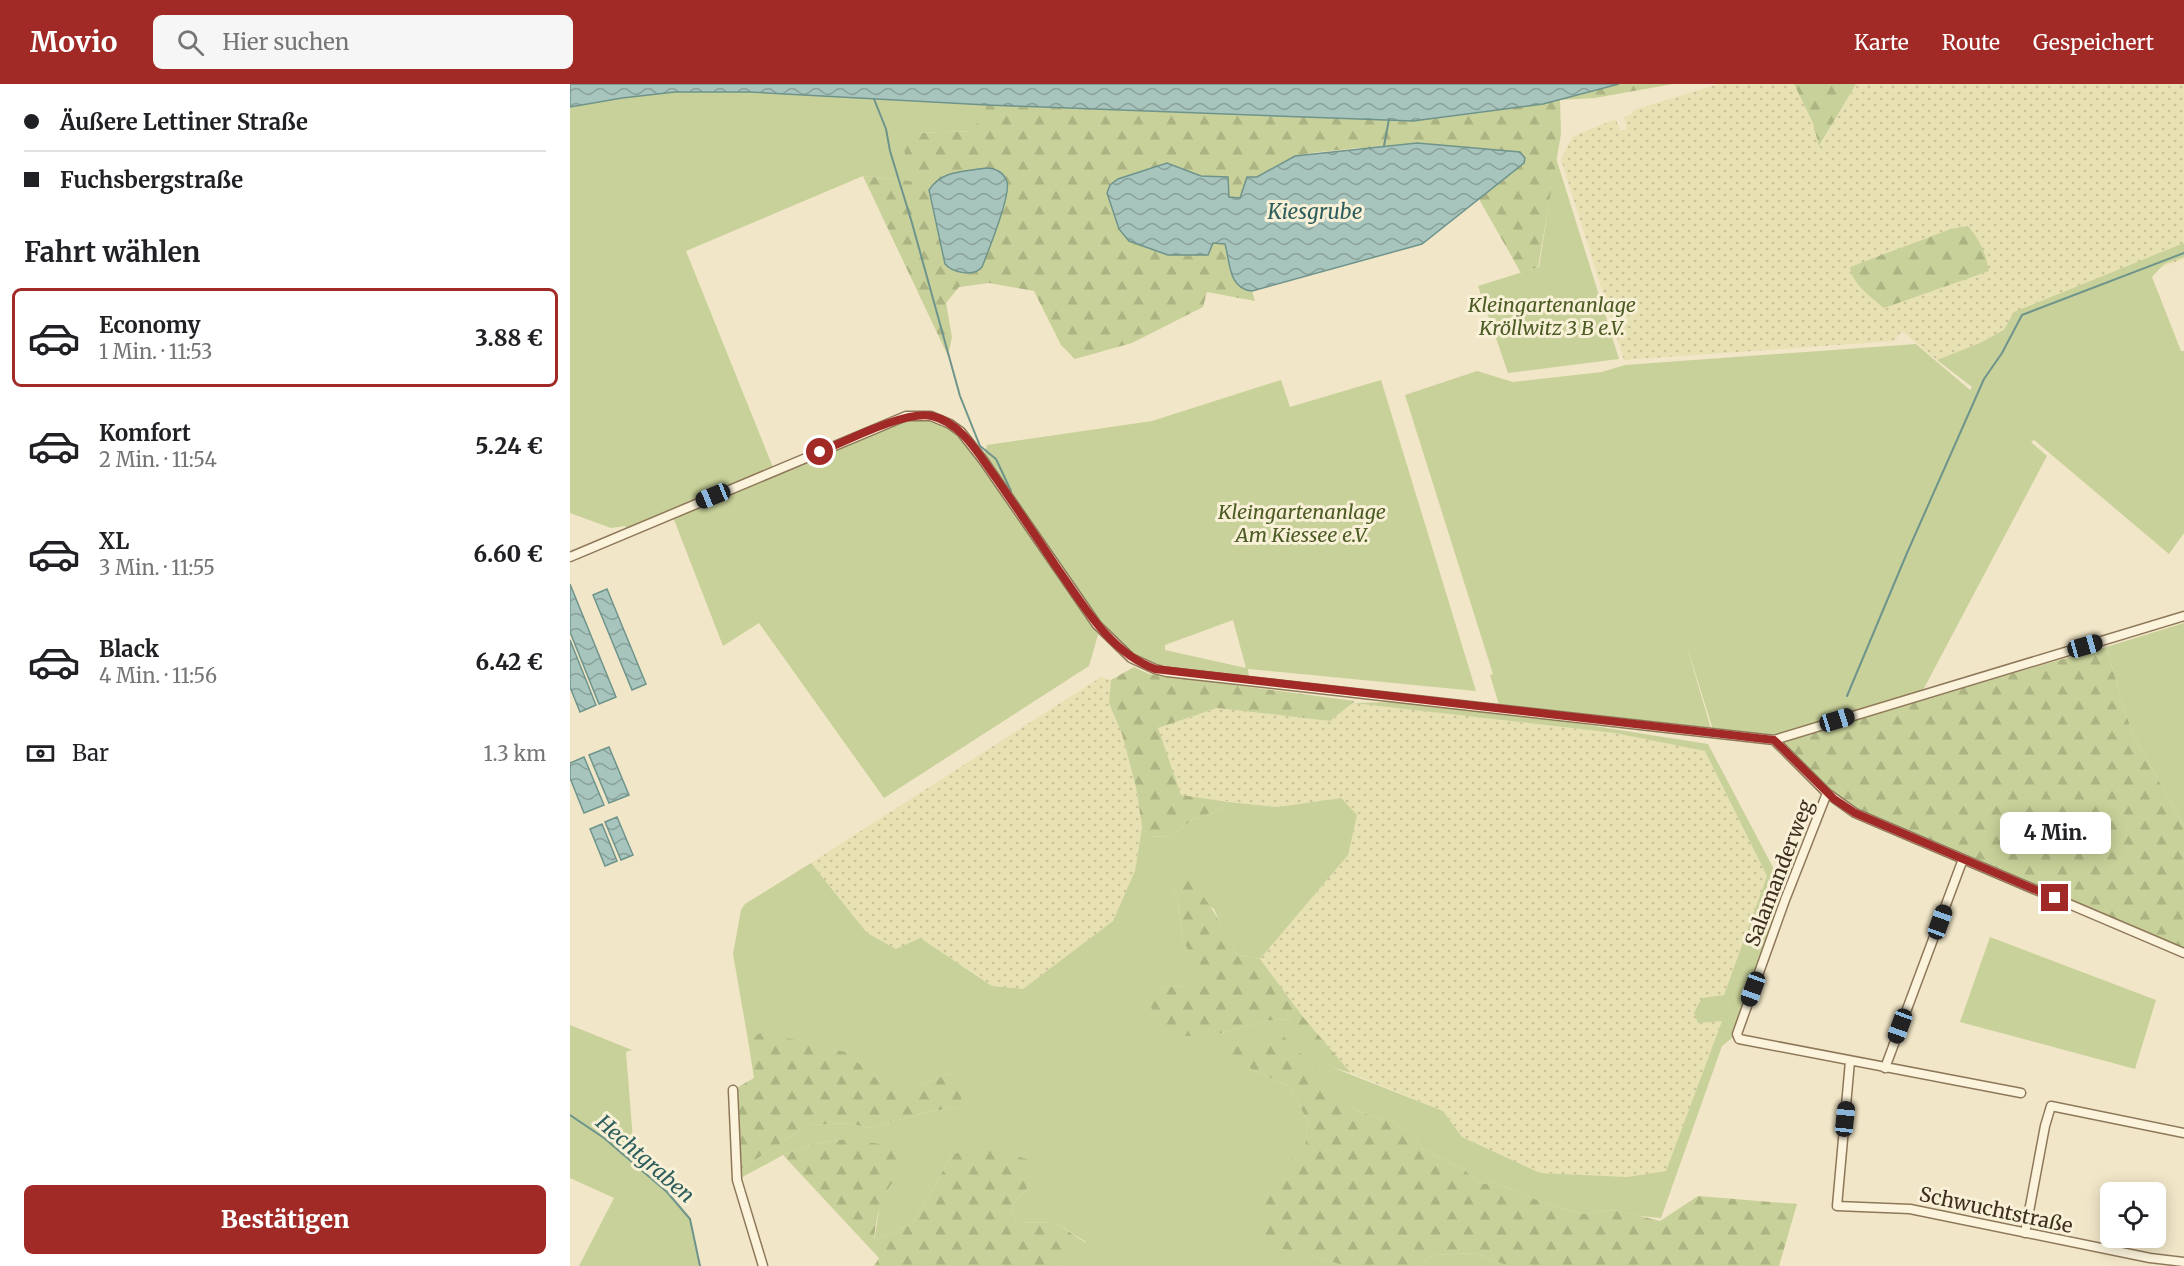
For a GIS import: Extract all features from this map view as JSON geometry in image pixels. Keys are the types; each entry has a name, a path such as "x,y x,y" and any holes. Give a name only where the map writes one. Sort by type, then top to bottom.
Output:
{"street":[{"path":"570,557 906,417 931,416 962,432 1097,625 1131,658 1167,672 1774,740 2184,616"},
{"path":"1774,740 1827,793 1855,813 2184,953"},
{"name":"Salamanderweg","path":"1827,793 1785,900 1737,1034 1739,1038 1851,1061"},
{"path":"1884,1068 1963,859"},
{"path":"1851,1061 2020,1094"},
{"name":"Schwuchtstraße","path":"1851,1061 1837,1206 1911,1209 2150,1258 2184,1262"},
{"path":"733,1090 737,1180 763,1266"},
{"path":"2025,1233 2045,1126 2051,1106 2184,1133"}],"shaded area":[{"path":"1718,84 1794,84 1813,123 1820,146 1856,84 2184,84 2184,259 2024,319 1981,343 1937,360 1902,331 1894,341 1624,360 1561,159 1573,136 1616,119 1620,131 1627,129 1624,117 1630,115 1634,110"},
{"path":"1101,677 1111,680 1109,703 1122,734 1136,787 1142,827 1135,871 1113,921 1023,989 992,986 964,966 896,949 867,933 811,863"},
{"path":"1353,703 1615,733 1705,750 1767,876 1724,995 1702,998 1722,1021 1666,1171 1627,1177 1540,1173 1462,1137 1443,1111 1351,1073 1303,1017 1260,959 1348,855 1341,798 1278,807 1181,796 1158,728 1217,708 1330,721"}],"green space":[{"path":"1620,84 1673,84 1595,98 1560,100 1561,134 1538,267 1521,273 1479,199 1524,163 1520,152 1357,148 1311,153 1295,156 1257,177 1240,198 1229,198 1228,177 1201,176 1167,163 1213,243 1225,244 1234,280 1244,289 1252,291 1255,301 1207,292 1203,307 1132,343 1075,359 1061,345 1034,291 989,283 959,287 946,303 952,337 948,356 863,176 913,181 901,140 913,133 973,131 987,105 1413,121 1543,104","holes":["929,194 1006,199 979,271 949,269 945,264"]},
{"path":"1794,84 1856,84 1819,146 1813,123"},
{"path":"675,92 750,92 987,105 974,131 913,133 914,181 863,176 686,251 774,470 905,419 927,417 954,431 981,462 1098,635 1089,666 884,798 759,623 723,646 673,517 627,532 625,526 611,528 570,513 570,107"},
{"name":"Kleingartenanlage Kröllwitz 3 B e.V.","path":"1556,158 1619,359 1508,373 1478,286 1539,267"},
{"path":"1968,226 1982,247 1989,271 1884,308 1854,279 1850,267 1951,229"},
{"path":"2184,243 2184,257 2164,264 2152,277 2181,351 2184,351 2184,533 2169,554 2034,440 2031,442 2047,456 1922,692 1774,740 1714,733 1685,640 1711,729 1499,705 1490,675 1493,674 1405,395 1477,371 1513,382 1602,372 1625,365 1916,344 1970,390 1972,387 1937,360 1980,343 2004,330 2014,312"},
{"name":"Kleingartenanlage Am Kiessee e.V.","path":"1281,380 1290,407 1381,380 1476,691 1248,669 1249,678 1166,668 1165,665 1147,666 1097,625 983,460 987,445 1152,421","holes":["1233,620 1246,668 1165,650 1165,645"]},
{"path":"2184,623 2184,826 2132,733 2106,647"},
{"path":"2106,647 2132,733 2184,826 2184,953 1964,859 1834,799 1776,740"},
{"path":"1134,667 1149,674 1355,701 1330,721 1217,708 1158,728 1181,795 1229,802 1222,809 1192,820 1169,837 1148,836 1142,827 1136,787 1122,734 1109,703 1111,680"},
{"path":"1393,702 1537,717 1708,744 1777,875 1785,900 1737,1034 1722,1046 1661,1218 1615,1210 1582,1214 1549,1205 1494,1182 1483,1184 1475,1181 1465,1170 1423,1149 1412,1134 1394,1122 1357,1111 1333,1088 1223,1051 1253,1070 1290,1087 1308,1122 1305,1148 1281,1168 1311,1255 1345,1266 1060,1266 1086,1242 1056,1223 1016,1222 1011,1207 1030,1185 952,1155 913,1223 874,1241 880,1204 894,1178 912,1159 845,1139 813,1144 783,1155 737,1180 736,1172 809,1125 850,1123 868,1128 932,1111 959,1107 955,1072 916,1086 885,1086 846,1052 762,1033 748,1040 733,954 741,910 745,904 811,863 867,933 896,949 920,938 992,986 1023,989 1113,921 1135,871 1142,827 1148,836 1169,837 1192,820 1222,809 1229,802 1278,807 1341,798 1357,815 1348,855 1260,959 1238,955 1214,909 1170,883 1178,903 1183,940 1203,979 1181,986 1159,988 1218,1034 1263,1021 1287,1019 1334,1068 1443,1111 1462,1137 1540,1173 1627,1177 1666,1171 1722,1021 1698,1023 1694,1013 1702,998 1724,995 1767,876 1705,751 1615,733 1353,703"},
{"path":"1178,873 1205,899 1238,955 1260,959 1303,1017 1351,1073 1334,1068 1287,1019 1263,1021 1218,1034 1186,1036 1172,1031 1151,1008 1158,988 1181,986 1202,979 1183,940 1178,903 1170,883"},
{"path":"1990,937 2156,1000 2135,1069 1960,1022"},
{"path":"570,1025 632,1050 626,1052 635,1165 667,1192 690,1219 700,1266 579,1266 614,1198 570,1178"},
{"path":"762,1032 846,1052 885,1086 916,1086 955,1072 965,1087 959,1107 932,1111 868,1128 850,1123 809,1125 736,1172 733,1090 754,1078 748,1040"},
{"path":"1280,1033 1357,1111 1394,1122 1412,1134 1423,1149 1465,1170 1475,1181 1483,1184 1494,1182 1549,1205 1582,1214 1615,1210 1660,1221 1698,1196 1797,1204 1779,1266 1508,1266 1476,1253 1434,1255 1418,1266 1345,1266 1311,1255 1266,1245 1265,1196 1281,1168 1305,1147 1308,1122 1290,1087 1253,1070 1222,1051"},
{"path":"845,1139 880,1144 913,1159 884,1196 875,1228 874,1241 913,1223 952,1155 979,1144 1029,1160 1030,1185 1011,1207 1016,1222 1056,1223 1086,1243 1060,1266 874,1266 879,1258 783,1155 813,1144"},
{"path":"1476,1253 1508,1266 1418,1266 1434,1255"}],"water":[{"path":"570,84 1619,84 1543,104 1413,121 987,105 750,92 675,92 570,107"},
{"name":"Kiesgrube","path":"1417,143 1520,152 1525,158 1524,163 1422,244 1252,291 1244,289 1234,280 1225,244 1213,243 1208,255 1168,255 1129,241 1119,229 1107,193 1110,185 1118,179 1167,163 1201,176 1228,177 1229,197 1240,198 1247,177 1257,177 1295,156"},
{"path":"986,168 999,171 1004,176 1007,182 1006,198 982,267 974,272 958,272 945,264 929,190 934,183 947,175"},
{"path":"570,584 616,697 599,704 570,632"},
{"path":"607,589 646,684 632,690 593,595"},
{"path":"570,640 596,705 580,712 570,687"},
{"path":"609,747 629,795 609,803 589,755"},
{"path":"584,757 604,805 584,813 570,778 570,763"},
{"path":"617,817 633,855 621,860 605,822"},
{"path":"602,824 617,861 605,866 590,829"}],"waterway":[{"path":"874,99 886,129 890,151 960,396 980,446 996,459 1011,491"},
{"path":"1384,146 1389,119"},
{"path":"1847,696 1984,379 2002,353 2022,315 2184,253"},
{"name":"Hechtgraben","path":"570,1115 604,1138 667,1192 690,1219 700,1266"}],"route":[{"path":"820,452 906,417 931,416 950,424 962,432 983,460 1097,625 1131,658 1155,669 1774,740 1834,799 1855,813 2055,898"}]}
